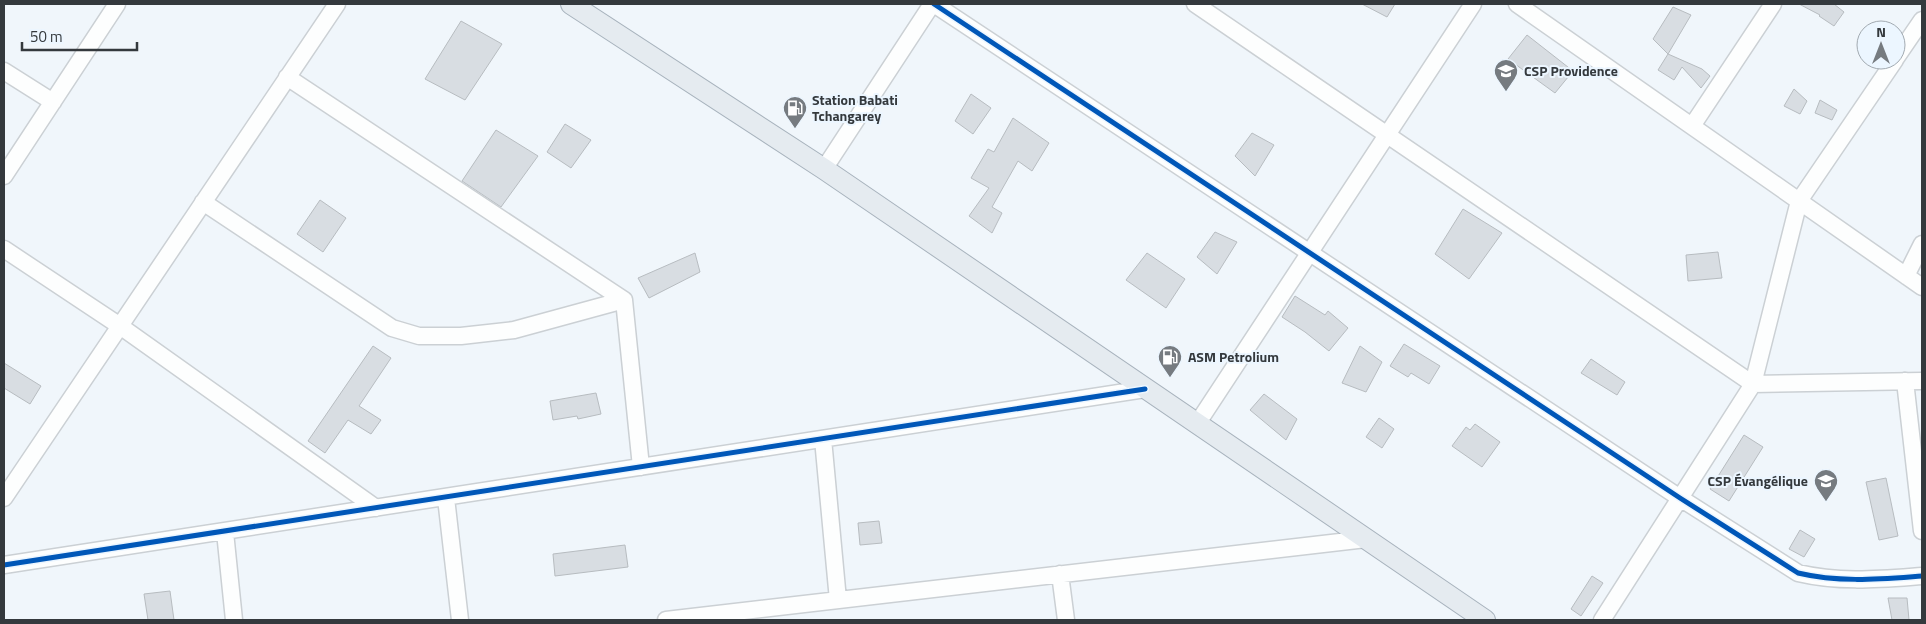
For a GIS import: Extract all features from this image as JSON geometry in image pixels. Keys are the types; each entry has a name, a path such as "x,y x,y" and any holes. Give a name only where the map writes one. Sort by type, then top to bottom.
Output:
{"main road":[{"path":"571,4 824,169 1485,620"}],"street":[{"path":"4,176 117,4"},
{"path":"4,498 337,4"},
{"path":"824,169 933,4 1680,498 1798,573 1846,581 1922,576"},
{"path":"1195,4 1752,384 1922,381"},
{"path":"1197,424 1472,4"},
{"path":"1517,4 1922,287"},
{"path":"1692,126 1772,4"},
{"path":"1906,43 1922,20"},
{"path":"1602,620 1752,384 1798,201 1887,70"},
{"path":"4,71 52,102"},
{"path":"288,77 624,300"},
{"path":"204,202 392,328 419,336 461,336 514,330 624,300"},
{"path":"1906,276 1922,244"},
{"path":"4,249 120,326 376,508"},
{"path":"624,300 641,467"},
{"path":"1905,381 1922,531"},
{"path":"4,565 1146,390"},
{"path":"823,439 838,600"},
{"path":"446,498 460,620"},
{"path":"225,532 234,620"},
{"path":"666,620 708,618 838,600 1366,539"},
{"path":"1060,574 1066,620"}],"building":[{"path":"1362,4 1395,4 1387,17"},
{"path":"1799,4 1834,4 1844,12 1834,26 1820,15"},
{"path":"1673,7 1691,15 1668,54 1653,39"},
{"path":"461,21 502,44 465,100 425,79"},
{"path":"1527,35 1573,71 1555,93 1508,59"},
{"path":"1668,54 1702,69 1710,76 1701,88 1682,67 1674,80 1658,70"},
{"path":"1794,89 1807,101 1800,114 1784,106"},
{"path":"971,94 991,108 973,134 955,121"},
{"path":"1820,100 1837,110 1832,120 1815,113"},
{"path":"1013,118 1049,143 1032,171 1018,161 992,207 1002,213 992,233 969,216 989,188 971,178 988,149 994,152"},
{"path":"565,124 591,140 571,168 547,152"},
{"path":"496,130 538,156 501,207 462,181"},
{"path":"1252,133 1274,145 1255,176 1235,156"},
{"path":"320,200 346,218 323,252 297,234"},
{"path":"1463,209 1502,233 1469,279 1435,254"},
{"path":"1215,232 1237,242 1217,274 1197,257"},
{"path":"1718,252 1722,278 1688,281 1686,255"},
{"path":"695,253 700,272 649,298 638,278"},
{"path":"1147,253 1185,279 1166,308 1126,280"},
{"path":"1295,296 1325,315 1328,311 1348,328 1329,351 1282,317"},
{"path":"1404,344 1440,366 1429,384 1411,373 1408,377 1390,366"},
{"path":"373,346 391,358 359,406 381,420 371,434 348,420 325,453 308,441"},
{"path":"1360,346 1382,362 1366,392 1342,383"},
{"path":"1591,359 1625,382 1617,395 1581,373"},
{"path":"4,363 41,386 30,404 4,388"},
{"path":"596,393 601,414 578,419 577,416 553,420 550,401"},
{"path":"1264,394 1297,419 1286,440 1250,410"},
{"path":"1379,418 1394,429 1382,448 1366,437"},
{"path":"1475,424 1500,442 1482,467 1452,446 1466,427 1470,430"},
{"path":"1744,435 1763,447 1729,501 1710,489"},
{"path":"1886,478 1898,536 1879,540 1866,482"},
{"path":"879,521 882,543 860,545 858,523"},
{"path":"1800,530 1815,539 1804,557 1789,549"},
{"path":"625,545 628,567 555,576 553,554"},
{"path":"1592,576 1603,583 1581,616 1571,609"},
{"path":"170,591 174,620 148,620 144,594"},
{"path":"1888,598 1907,598 1909,620 1892,620"}],"cycle path":[{"path":"934,4 1680,498 1798,573 1845,579 1922,576"},
{"path":"4,565 1145,389"}],"place":[{"name":"CSP Providence","path":"1506,92"},
{"name":"Station Babati Tchangarey","path":"795,129"},
{"name":"ASM Petrolium","path":"1170,378"},
{"name":"CSP Évangélique","path":"1826,502"}]}
